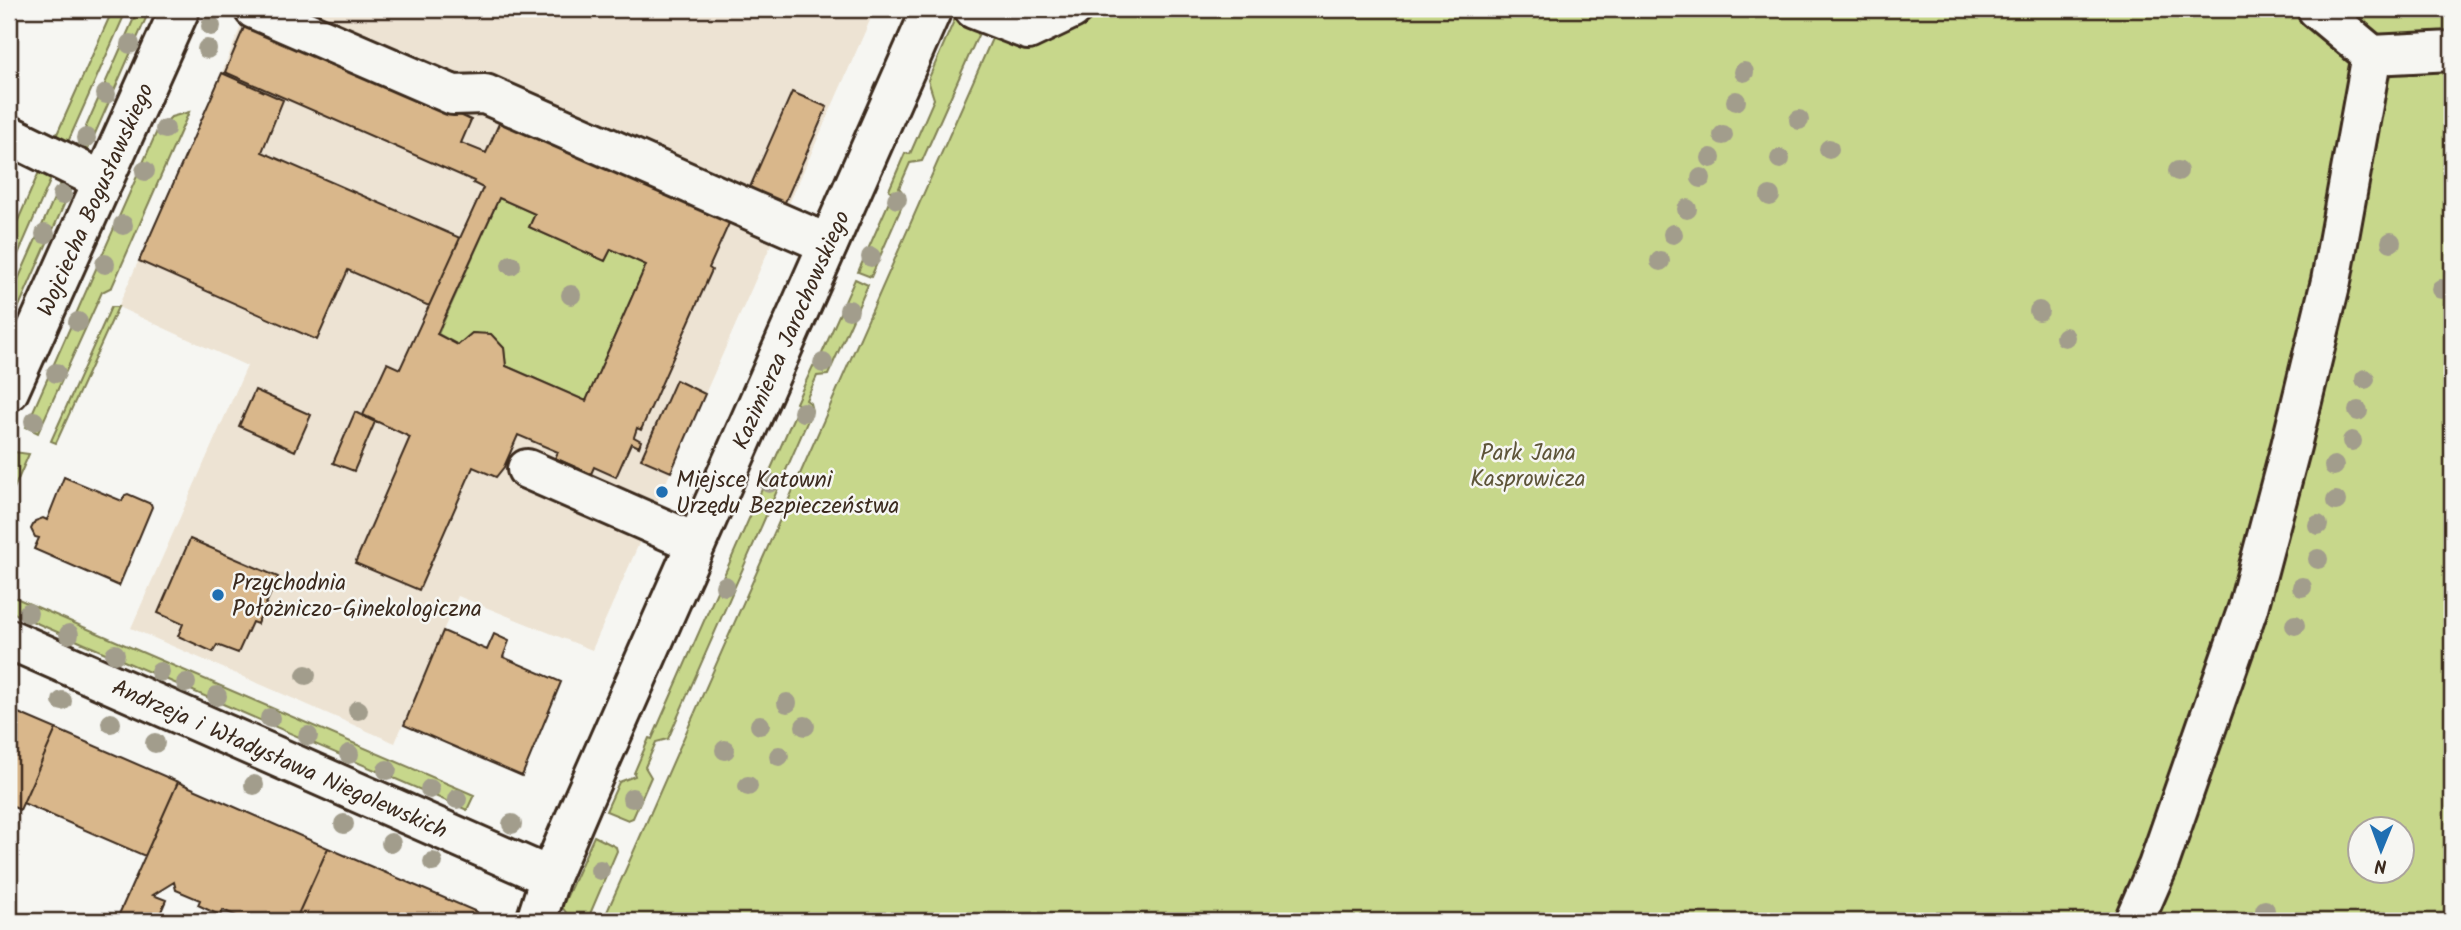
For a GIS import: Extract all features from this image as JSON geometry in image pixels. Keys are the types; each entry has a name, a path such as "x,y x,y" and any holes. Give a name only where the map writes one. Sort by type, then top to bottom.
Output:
{"street":[{"name":"Wojciecha Bogusławskiego","path":"9,391 180,9"},
{"path":"254,9 453,95 485,94 828,244"},
{"name":"Kazimierza Jarochowskiego","path":"536,921 551,877 696,543 932,9"},
{"path":"974,9 1028,30 1072,9"},
{"path":"2317,9 2372,55 2452,51"},
{"path":"2134,921 2158,866 2248,608 2331,281 2372,55"},
{"path":"9,135 103,181"},
{"path":"527,469 696,543"},
{"name":"Andrzeja i Władysława Niegolewskich","path":"9,639 551,877"},
{"path":"2105,921 2158,866"}],"shaded area":[{"path":"248,9 875,9 592,650 458,596 395,743 131,628 247,366 118,307"}],"green space":[{"path":"113,9 127,9 64,151 53,143"},
{"path":"138,9 150,9 83,161 73,156"},
{"name":"Park Jana Kasprowicza","path":"1005,9 2452,9 2452,921 603,921"},
{"path":"956,16 975,25 979,33 922,161 910,163 899,188 905,199 871,277 858,272 893,193 889,190 905,153 910,154 934,99 928,80"},
{"path":"189,112 112,287 102,292 38,433 26,427 157,131 171,117"},
{"path":"42,165 54,172 9,275 9,241"},
{"path":"63,178 74,182 9,329 9,300"},
{"path":"499,198 535,214 529,227 605,261 611,249 646,265 586,401 506,366 504,348 491,335 472,333 458,345 438,334"},
{"path":"855,279 868,285 828,375 817,376 806,400 812,411 668,739 656,742 645,767 651,777 633,818 628,820 606,811 619,782 635,776 649,738 652,739 799,405 796,403 813,366 816,367"},
{"path":"111,307 118,307 56,443 51,441"},
{"path":"14,452 29,454 9,500 9,464"},
{"path":"9,595 474,795 467,810 18,615 9,610"},
{"path":"594,836 616,847 617,851 587,921 572,921 562,907"}],"building":[{"path":"248,18 471,120 461,143 486,153 501,119 554,141 553,145 565,151 566,146 572,149 571,153 583,159 584,154 590,157 589,161 601,167 603,162 614,167 612,171 620,175 621,170 627,173 626,177 638,183 640,178 646,181 644,186 656,190 658,187 731,219 709,268 712,270 641,430 637,428 634,437 641,441 639,447 631,443 616,477 594,467 591,474 555,458 558,452 518,435 504,467 496,477 473,467 419,590 355,563 410,437 363,415 387,363 400,369 483,188 473,183 474,181 225,72","holes":["499,198 535,214 529,227 605,261 611,249 646,265 586,401 506,366 504,348 491,334 472,333 458,345 437,334"]},
{"path":"222,73 283,100 262,152 460,238 429,306 348,270 317,340 139,261"},
{"path":"792,92 827,107 782,209 747,194"},
{"path":"676,380 705,394 671,472 641,459"},
{"path":"255,390 311,415 295,451 239,426"},
{"path":"355,412 375,422 354,471 333,463"},
{"path":"64,477 122,501 128,494 151,504 119,586 34,549 39,538 35,537 31,529 35,521 43,518 47,520"},
{"name":"Przychodnia Położniczo-Ginekologiczna","path":"190,539 278,577 257,624 252,622 238,653 217,645 213,652 178,636 183,624 158,613"},
{"path":"443,631 487,650 494,634 509,641 503,657 561,682 522,776 404,725"},
{"path":"9,709 56,729 20,810 9,805"},
{"path":"56,729 178,782 145,856 23,803"},
{"path":"178,782 328,848 295,921 248,921 223,910 221,916 198,905 200,900 176,890 174,882 153,895 166,900 157,921 116,921"},
{"path":"328,848 477,912 473,921 295,921"}],"place":[{"name":"Miejsce Katowni Urzędu Bezpieczeństwa","path":"662,492"},
{"name":"Przychodnia Położniczo-Ginekologiczna","path":"218,595"}]}
